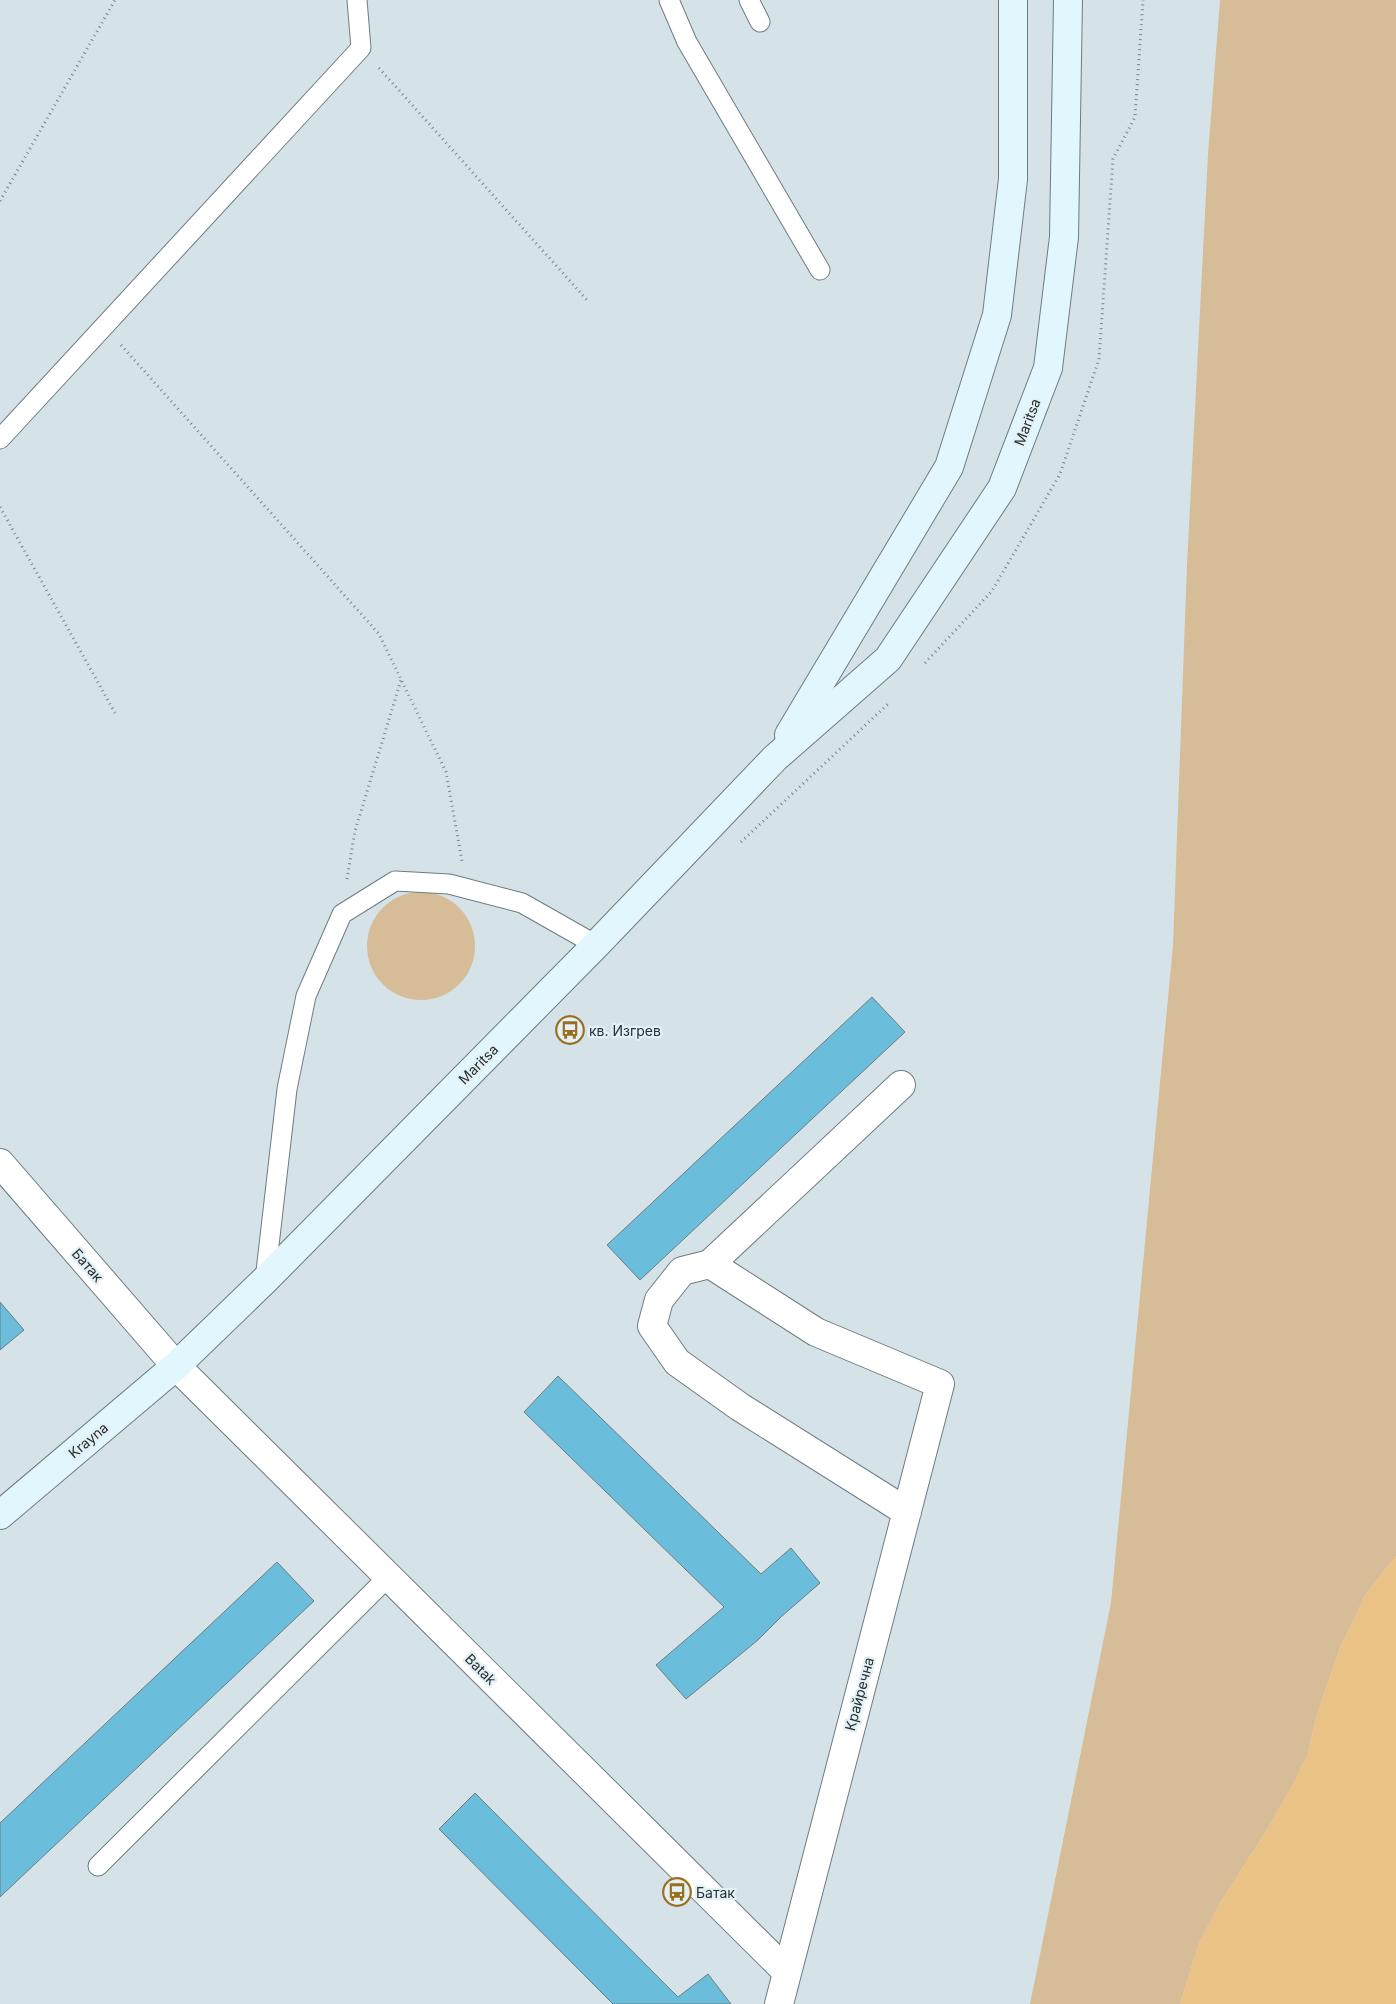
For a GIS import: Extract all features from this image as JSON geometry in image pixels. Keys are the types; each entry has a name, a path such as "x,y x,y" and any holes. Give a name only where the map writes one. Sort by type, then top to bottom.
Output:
{"street":[{"name":"Maritsa","path":"775,758 884,579 949,467 997,315 1013,179 1013,0"},
{"name":"Maritsa","path":"176,1366 265,1280 596,945 775,758 888,660 1002,488 1048,368 1064,237 1068,0"},
{"path":"901,1085 710,1264 682,1271 659,1300 652,1326 677,1362 740,1407 907,1512"},
{"name":"Батак","path":"0,1163 176,1366"},
{"name":"Крайречна","path":"710,1264 816,1332 940,1384 786,1971 779,2004"},
{"name":"Krayna","path":"0,1515 176,1366"},
{"name":"Batak","path":"176,1366 786,1971"}],"lane":[{"path":"0,439 361,48 357,0"},
{"path":"669,0 687,42 820,270"},
{"path":"748,0 760,22"},
{"path":"265,1280 287,1089 306,996 342,914 395,881 449,884 522,903 596,945"},
{"path":"98,1866 388,1577"}],"path":[{"path":"0,201 115,0"},
{"path":"361,48 587,300"},
{"path":"104,326 379,634 446,772 466,888"},
{"path":"0,506 115,713"},
{"path":"342,914 355,831 401,679"}],"shaded area":[{"path":"1220,0 1396,0 1396,1556 1366,1594 1340,1648 1317,1714 1308,1753 1295,1781 1265,1833 1220,1903 1199,1943 1180,2004 1030,2004 1111,1603 1173,945 1187,565 1208,154"},
{"path":"421,892 442,896 459,908 471,925 475,946 471,967 459,984 442,996 421,1000 400,996 383,984 371,967 367,946 371,925 383,908 400,896"},
{"path":"1396,1556 1396,2004 1180,2004 1199,1943 1220,1903 1265,1833 1295,1781 1308,1753 1317,1714 1340,1648 1366,1594"}],"building":[{"path":"872,997 905,1032 640,1280 607,1245"},
{"path":"0,1302 24,1330 0,1350"},
{"path":"558,1376 761,1574 791,1548 820,1583 758,1640 686,1699 656,1665 724,1607 524,1412"},
{"path":"277,1562 314,1601 0,1897 0,1823"},
{"path":"475,1793 678,1997 708,1974 731,2004 613,2004 439,1829"}],"place":[{"name":"кв. Изгрев","path":"570,1030"},
{"name":"Батак","path":"677,1892"}]}
